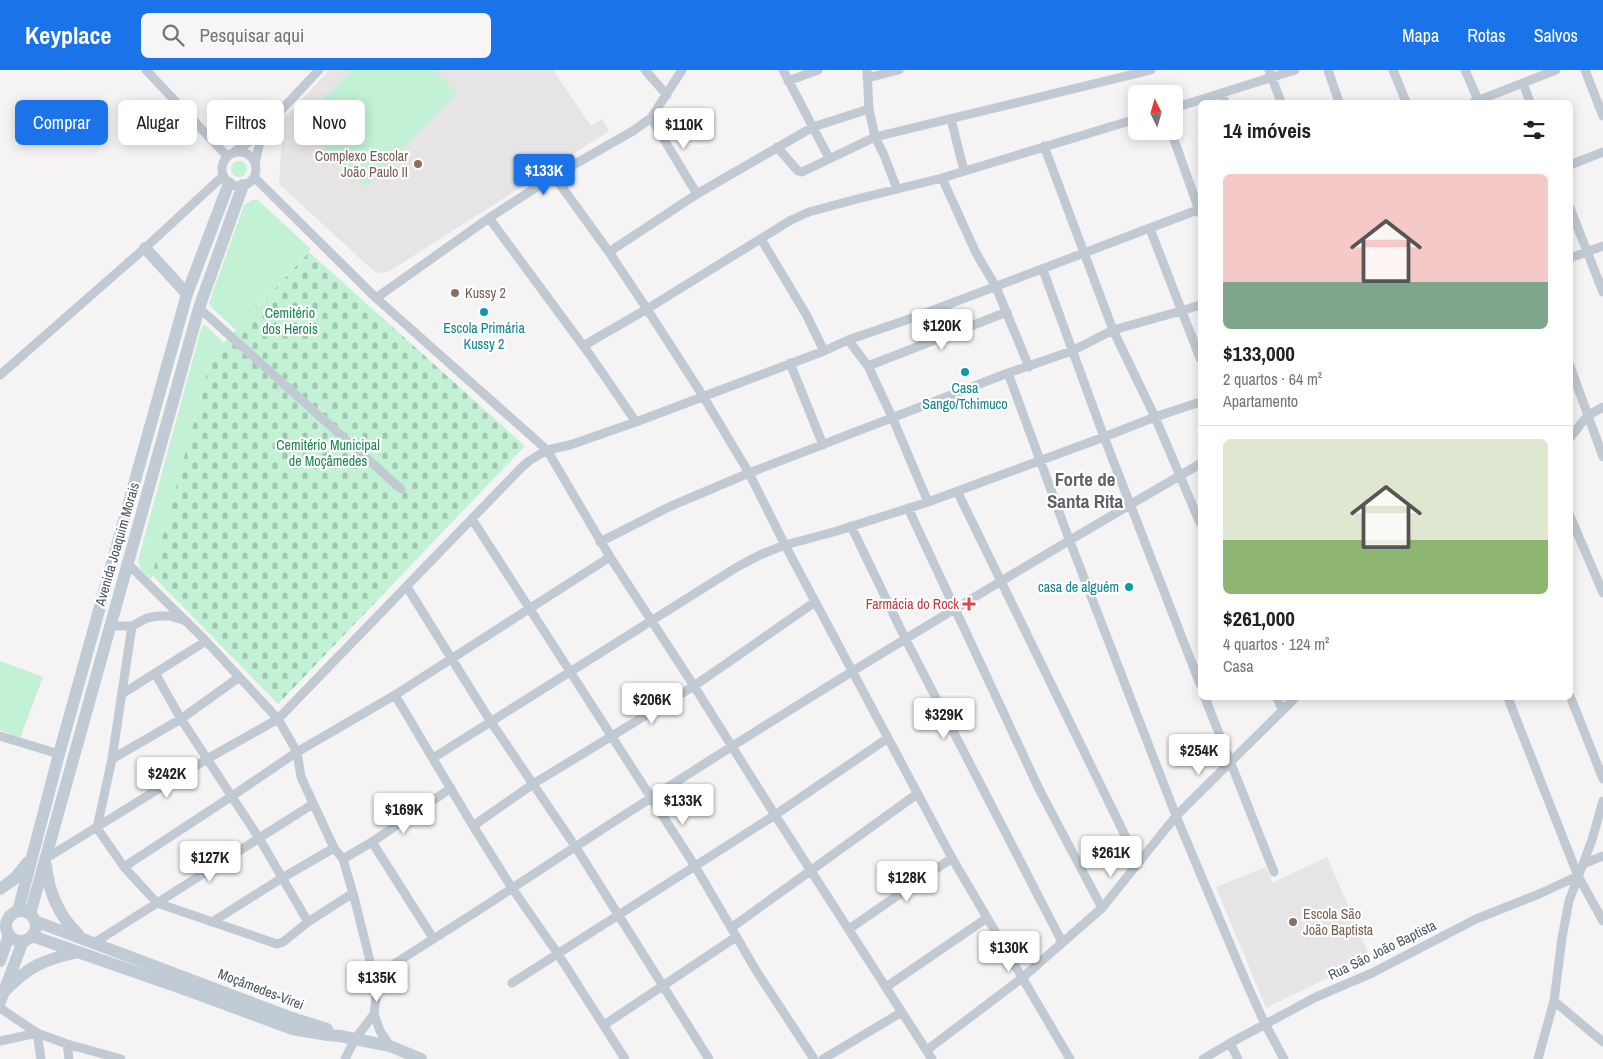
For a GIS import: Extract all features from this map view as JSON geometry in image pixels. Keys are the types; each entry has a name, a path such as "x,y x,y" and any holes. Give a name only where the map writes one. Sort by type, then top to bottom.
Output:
{"street":[{"path":"146,70 230,155"},
{"path":"284,108 319,70"},
{"path":"645,70 667,95"},
{"path":"376,298 488,218 651,118 682,70"},
{"path":"783,70 829,158"},
{"path":"788,81 818,70"},
{"path":"897,189 884,154 875,137 869,109 867,74 899,70"},
{"path":"777,147 799,172 875,137 1151,70"},
{"path":"1199,100 1270,73 1295,70"},
{"path":"1328,70 1338,100"},
{"path":"1393,70 1405,100"},
{"path":"1465,70 1476,100"},
{"path":"1482,100 1556,70"},
{"path":"1585,70 1603,116"},
{"path":"1270,73 1280,100"},
{"path":"1523,83 1529,100"},
{"path":"1221,93 1224,100"},
{"path":"1183,105 1198,100"},
{"path":"609,252 697,194 813,126 869,109"},
{"path":"651,118 697,194"},
{"path":"950,119 964,171"},
{"path":"583,346 647,309 760,238 809,212 942,178 1128,121"},
{"path":"1174,140 1198,205"},
{"path":"245,145 230,155 222,165 226,179 234,185 243,185 254,178 259,145"},
{"path":"1044,146 1113,330 1154,416 1198,518"},
{"path":"230,155 243,152 249,154 255,163"},
{"path":"1573,164 1603,152"},
{"path":"554,176 609,252 647,309 703,396 749,473 815,602 952,858 1070,1059"},
{"path":"254,178 376,298 548,450 600,542 932,1059"},
{"path":"942,178 976,253 996,287 1029,367"},
{"path":"0,375 226,179"},
{"name":"Avenida Joaquim Morais","path":"24,914 31,858 59,754 188,294 226,179"},
{"name":"Avenida Joaquim Morais","path":"24,914 45,859 199,308 243,185"},
{"path":"81,938 68,925 54,902 48,884 45,859 208,759 278,719 528,461 548,450 570,445 636,422 848,340 915,318 1198,212"},
{"path":"1573,216 1603,292"},
{"path":"488,218 583,346 636,422"},
{"path":"1150,229 1198,353"},
{"path":"760,238 807,316 824,350"},
{"path":"1573,257 1603,246"},
{"path":"145,248 188,294"},
{"path":"1043,270 1104,437 1198,679"},
{"path":"600,542 669,507 749,473 1029,367 1072,350 1113,330 1181,312 1198,305"},
{"path":"199,308 401,489"},
{"path":"868,366 1007,312"},
{"path":"848,340 868,366 928,502"},
{"path":"790,363 823,445"},
{"path":"1008,374 1069,540 1176,816 1265,1024 1284,1059"},
{"path":"1573,375 1603,457"},
{"path":"433,758 760,555 785,545 928,502 1104,437 1154,416 1198,403"},
{"path":"1573,434 1587,416 1603,407"},
{"path":"374,977 575,846 853,670 1069,540 1198,465"},
{"path":"957,491 1138,862"},
{"path":"908,508 1039,789 1102,908"},
{"path":"472,519 694,866 756,972 814,1059"},
{"path":"1573,523 1603,593"},
{"path":"851,526 905,638 1062,942"},
{"path":"124,867 297,752 395,695 610,557"},
{"path":"127,563 206,641 238,678 278,719 297,752 301,777 334,848 342,859 353,894 377,989 374,1014 380,1030 390,1046"},
{"path":"407,587 491,722 575,846 709,1059"},
{"path":"473,826 533,784 694,686 815,602"},
{"path":"110,626 132,626 147,618 158,616 170,616 186,621"},
{"path":"132,626 112,759 97,828 124,867 157,903 277,944 283,942 308,922 353,894"},
{"path":"122,694 206,641"},
{"path":"155,673 181,719 259,838 308,922"},
{"path":"112,759 181,719 238,678"},
{"path":"395,695 512,888 558,954 625,1059"},
{"path":"1206,700 1274,872"},
{"path":"1278,700 1282,709"},
{"path":"927,1050 1022,978 1102,908 1176,816 1293,700"},
{"path":"1509,700 1578,876 1603,920"},
{"path":"1572,700 1603,779"},
{"path":"0,736 59,754"},
{"path":"512,983 775,815 888,738"},
{"path":"342,859 372,842 451,788"},
{"path":"731,928 917,794"},
{"path":"1538,1059 1554,1001 1569,901 1592,840 1603,801"},
{"path":"94,943 313,804"},
{"path":"372,842 433,938"},
{"path":"212,922 334,848"},
{"path":"1583,864 1603,856"},
{"path":"0,888 14,880 31,858"},
{"path":"849,929 952,858"},
{"name":"Rua São João Baptista","path":"1203,1059 1316,997 1381,968 1476,919 1578,876"},
{"name":"Moçâmedes-Virei","path":"0,910 24,914 81,938 292,1018 330,1029 340,1036"},
{"path":"0,961 7,919 24,914 35,931 28,938 2,998"},
{"path":"886,987 987,918"},
{"path":"5,929 15,940 28,938"},
{"path":"604,1025 736,937"},
{"name":"Moçâmedes-Virei","path":"28,938 79,952 292,1029 340,1036"},
{"path":"2,998 17,978 39,964 53,958 79,952"},
{"path":"1554,1001 1603,1042"},
{"path":"0,1008 37,1033 98,1056 122,1059"},
{"path":"823,1059 902,1012"},
{"path":"345,1059 354,1039 374,1014"},
{"path":"0,1041 37,1033"},
{"path":"37,1033 41,1059"},
{"path":"340,1036 390,1046 420,1059"},
{"path":"1230,1043 1238,1059"},
{"path":"67,1044 69,1059"}],"shaded area":[{"name":"Complexo Escolar João Paulo II","path":"329,70 553,70 591,126 602,119 609,131 388,272 376,273 279,184 281,145 284,145 284,119 294,108 294,145 365,145 365,100 301,100"},
{"name":"Escola São João Baptista","path":"1327,857 1370,957 1266,1008 1216,887 1266,867 1272,883"}],"green space":[{"path":"351,70 434,70 457,93 366,187 321,145 365,145 365,100 322,100"},
{"path":"239,161 247,169 239,177 231,169"},
{"path":"252,200 258,200 311,249 236,330 209,303 244,205"},
{"name":"Cemitério Municipal de Moçâmedes","path":"309,252 525,446 278,704 152,575 212,356"},
{"path":"204,324 224,343 212,356 151,579 141,570 138,561 201,329"},
{"path":"0,661 43,677 20,738 0,730"}],"place":[{"name":"Complexo Escolar João Paulo II","path":"418,164"},
{"name":"Kussy 2","path":"455,293"},
{"name":"Escola Primária Kussy 2","path":"484,312"},
{"name":"Casa Sango/Tchimuco","path":"965,372"},
{"name":"casa de alguém","path":"1129,587"},
{"name":"Farmácia do Rock","path":"969,604"},
{"name":"Escola São João Baptista","path":"1293,922"}],"district":[{"name":"Forte de Santa Rita","path":"1085,490"}],"park label":[{"name":"Cemitério dos Herois","path":"290,322"}]}
